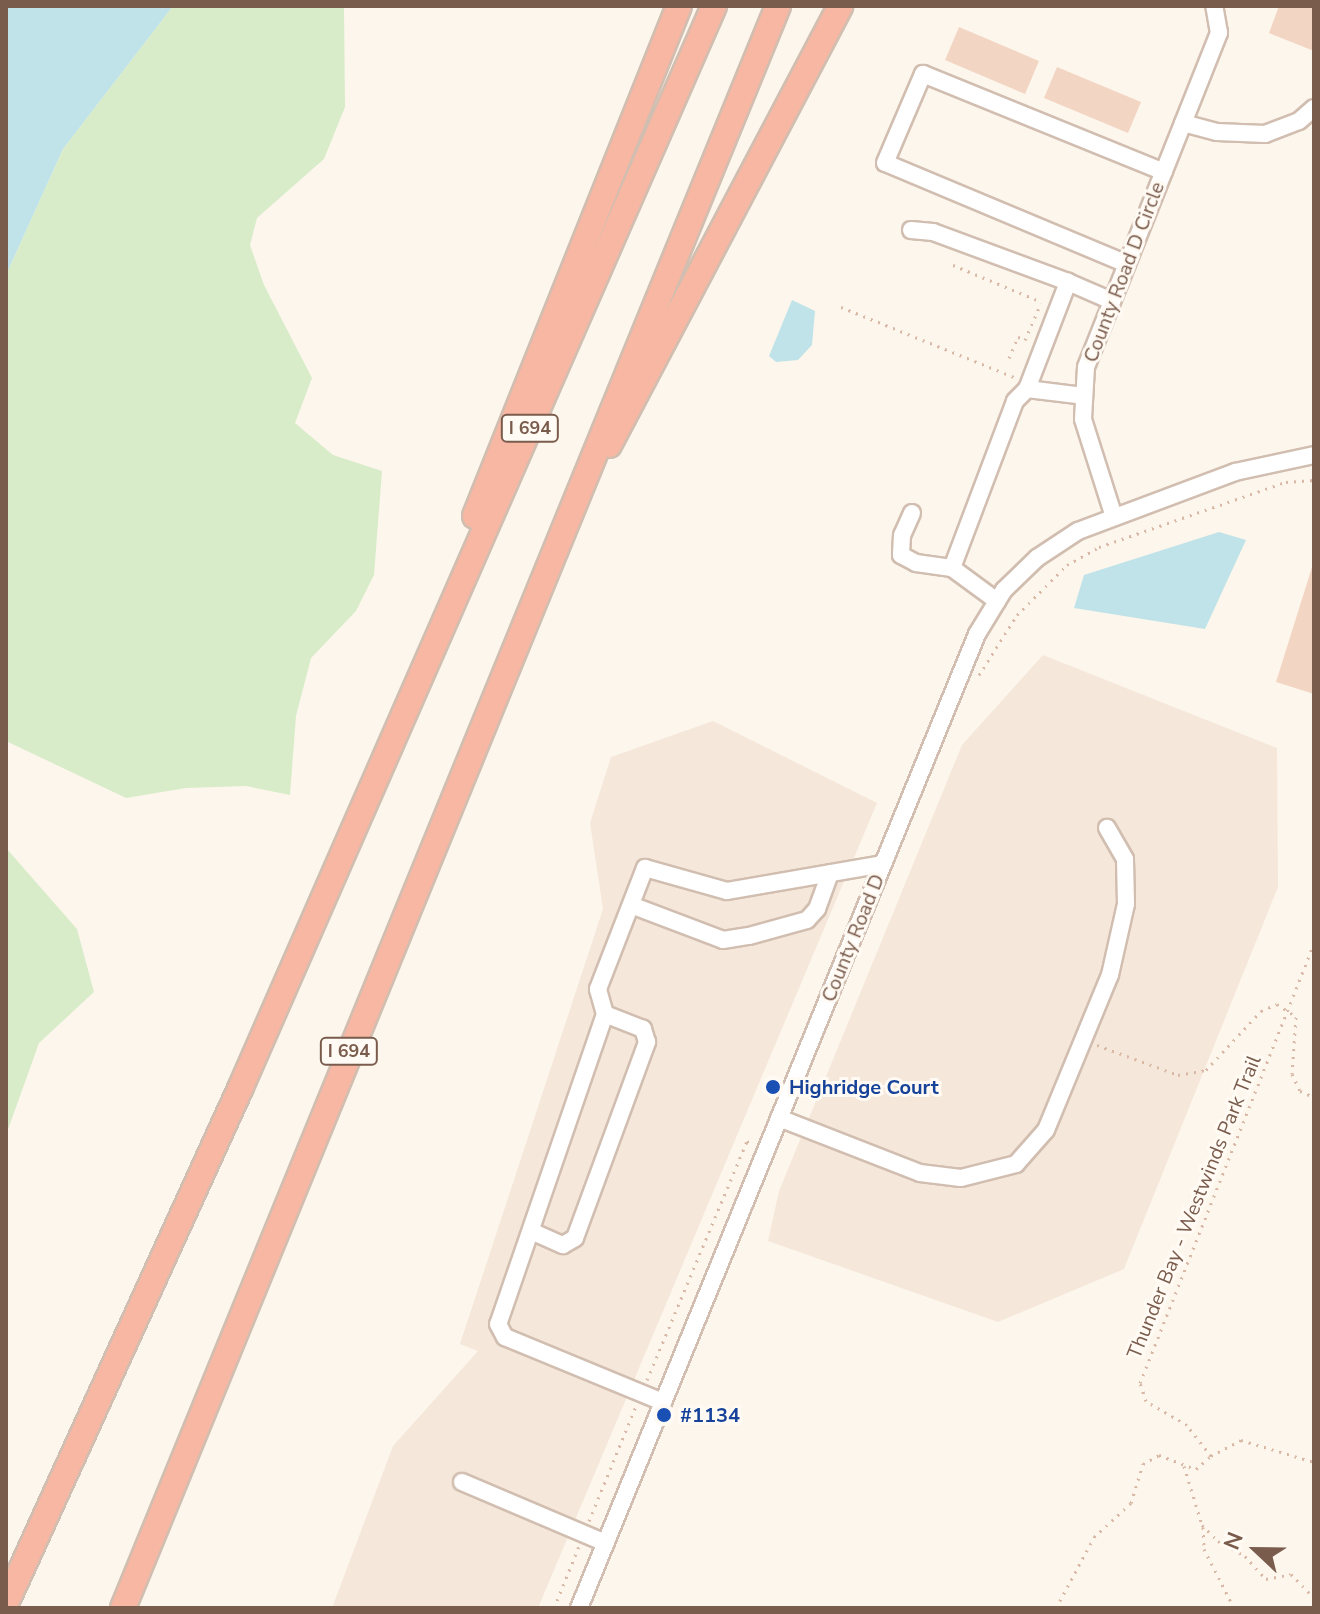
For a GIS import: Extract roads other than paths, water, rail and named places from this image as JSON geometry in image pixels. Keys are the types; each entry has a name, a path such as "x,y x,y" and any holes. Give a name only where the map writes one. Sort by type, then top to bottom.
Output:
{"highway":[{"path":"345,850 679,6"},
{"name":"I 694","path":"6,1603 345,850 714,6"},
{"name":"I 694","path":"123,1608 778,6"},
{"path":"578,495 635,403 840,6"}],"street":[{"name":"County Road D Circle","path":"1114,517 1083,419 1086,367 1219,33 1214,6"},
{"path":"1127,264 885,163 923,74 1164,172"},
{"path":"1183,123 1217,132 1265,134 1299,121 1314,108"},
{"path":"911,230 933,232 1112,301"},
{"path":"952,568 1015,401 1028,386 1068,282"},
{"path":"1028,386 1084,396"},
{"name":"County Road D","path":"579,1608 977,634 997,601 1037,558 1078,531 1235,472 1314,455"},
{"path":"912,513 902,535 901,555 916,563 952,568 997,601"},
{"path":"779,1118 920,1173 961,1178 1016,1164 1046,1130 1086,1040 1110,975 1126,904 1125,859 1107,828"},
{"path":"663,1402 505,1337 498,1324 605,1014 598,989 645,868 727,891 883,864"},
{"path":"631,905 723,940 749,936 807,920 817,909 830,873"},
{"path":"531,1231 563,1245 575,1238 647,1042 643,1029 605,1014"},
{"path":"462,1482 606,1543"}],"water":[{"path":"6,6 173,6 63,149 6,275"},
{"path":"792,300 815,311 812,345 798,360 776,362 769,356"},
{"path":"1219,532 1246,540 1205,629 1074,608 1084,575"}],"place":[{"name":"Highridge Court","path":"773,1087"},
{"name":"#1134","path":"664,1415"}]}
